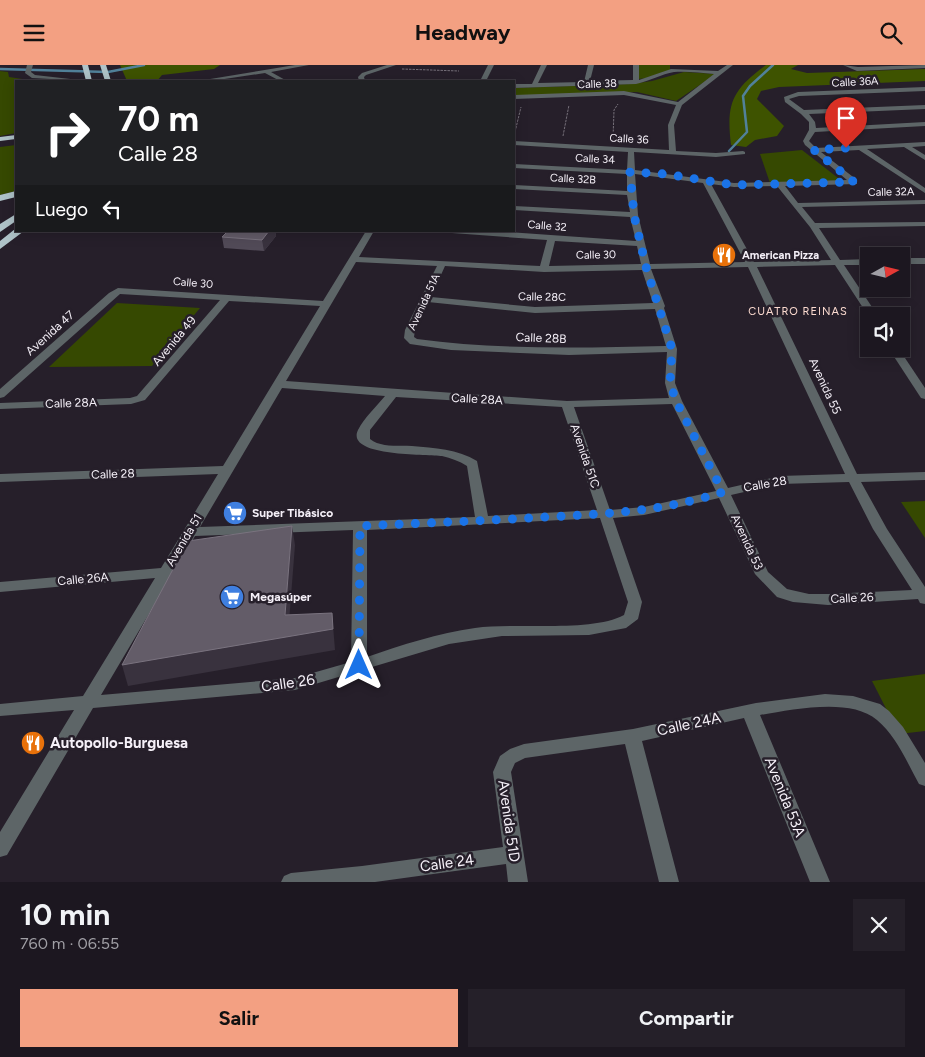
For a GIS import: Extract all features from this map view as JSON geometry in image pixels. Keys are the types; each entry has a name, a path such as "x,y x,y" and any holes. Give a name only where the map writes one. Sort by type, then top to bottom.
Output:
{"highway":[{"path":"85,65 89,80"},
{"path":"104,65 109,80"},
{"path":"0,139 15,137"},
{"path":"0,143 15,141"},
{"path":"0,198 15,194"},
{"path":"0,229 15,218"},
{"path":"0,246 19,232"}],"street":[{"path":"30,65 28,73 41,78 70,80"},
{"path":"208,80 306,65"},
{"path":"362,80 361,77 364,74 393,65"},
{"path":"483,80 491,65"},
{"path":"534,86 544,65"},
{"path":"586,84 591,65"},
{"path":"636,65 636,82"},
{"path":"673,152 671,125 679,103 730,65"},
{"path":"846,65 854,69 925,67"},
{"path":"515,87 636,82 645,81 674,71 721,73"},
{"path":"267,72 282,80"},
{"name":"Calle 36A","path":"802,112 787,101 787,97 925,89"},
{"path":"900,90 925,105"},
{"name":"Calle 38","path":"515,97 630,94 679,103"},
{"path":"802,112 925,105"},
{"path":"802,112 811,120 813,125 806,142 814,150 925,144"},
{"path":"812,130 925,124"},
{"name":"Calle 36","path":"515,143 716,155 743,153"},
{"path":"905,145 925,158"},
{"path":"861,147 925,191"},
{"name":"Avenida 53","path":"630,149 631,193 634,215 646,267 660,306 672,349 670,383 676,401 723,492 762,574 770,585 783,594"},
{"name":"Calle 34","path":"515,166 630,168 734,185 854,182 814,150"},
{"path":"630,168 643,164"},
{"name":"Avenida 55","path":"706,181 751,264 852,476 880,529 923,597"},
{"path":"780,185 813,227 866,307"},
{"name":"Calle 32B","path":"515,187 631,193"},
{"name":"Calle 32A","path":"797,205 925,202"},
{"path":"515,208 634,215"},
{"path":"813,227 925,224"},
{"name":"Avenida 51","path":"0,849 369,232"},
{"name":"Calle 32","path":"469,232 641,243"},
{"path":"544,269 552,237"},
{"name":"Calle 30","path":"353,259 544,269 860,262"},
{"path":"910,261 925,261"},
{"name":"Avenida 51A","path":"411,340 410,329 442,264"},
{"name":"Calle 30","path":"118,291 226,299 326,303"},
{"name":"Avenida 47","path":"0,395 118,291"},
{"name":"Avenida 49","path":"140,398 226,299"},
{"name":"Calle 28C","path":"424,299 535,310 660,306"},
{"name":"Calle 28B","path":"411,340 418,343 451,347 552,351 672,349"},
{"path":"899,357 925,396"},
{"name":"Calle 28A","path":"278,384 567,404 676,401"},
{"path":"393,393 364,430 362,435 364,441 369,445 379,448 453,454 468,459 473,464 482,521"},
{"name":"Calle 28A","path":"0,406 131,401 140,398"},
{"name":"Avenida 51C","path":"567,404 635,601 634,612 629,620"},
{"name":"Calle 28","path":"0,478 226,470"},
{"name":"Calle 28","path":"189,532 482,521 605,514 644,511 780,480 852,476 925,476"},
{"path":"359,665 360,526"},
{"name":"Calle 26A","path":"0,587 165,572"},
{"name":"Calle 26","path":"783,594 817,599 923,597"},
{"name":"Calle 26","path":"0,711 295,684 319,679 436,641 471,633 602,628 629,620"},
{"name":"Calle 24A","path":"505,761 509,757 524,751 632,736 750,711 816,700 841,700 859,703 875,710 889,721 899,734 925,779"},
{"name":"Avenida 53A","path":"750,711 820,882"},
{"path":"632,736 669,882"},
{"name":"Avenida 51D","path":"505,761 503,766 503,783 518,882"},
{"name":"Calle 24","path":"291,882 362,878 514,854"}],"path":[{"path":"385,68 459,71"},
{"path":"612,148 614,110 630,94"},
{"path":"561,146 570,95"},
{"path":"515,132 524,97"}],"green space":[{"path":"120,65 220,65 214,69 162,75 158,80 127,80"},
{"path":"639,65 670,65 670,70 649,78 638,79"},
{"path":"766,65 798,65 791,69 807,73 925,69 925,81 779,87 761,91 757,99 784,126 777,136 755,140 746,147 731,145 730,118 734,99 745,82"},
{"path":"0,71 8,72 9,77 29,80 15,80 15,133 0,136"},
{"path":"684,72 716,74 676,101 637,92 515,96 515,88 631,84 652,81"},
{"path":"15,145 15,191 0,195 0,147"},
{"path":"802,150 842,181 770,183 760,154"},
{"path":"117,303 200,308 152,366 49,367"},
{"path":"925,501 925,538 901,502"},
{"path":"925,674 925,731 899,734 872,681"}],"building":[{"path":"227,232 268,232 262,240 222,237"},
{"name":"Megasúper","path":"292,526 285,615 332,613 333,629 122,665 188,541"}],"waterway":[{"path":"0,69 108,72 144,65"},
{"path":"729,151 747,132 743,96 750,86 773,65"}],"place":[{"name":"American Pizza","path":"724,255"},
{"name":"Super Tibásico","path":"235,513"},
{"name":"Megasúper","path":"232,597"},
{"name":"Autopollo-Burguesa","path":"33,743"}],"district":[{"name":"CUATRO REINAS","path":"798,311"}],"route":[{"path":"359,665 360,526 644,511 698,500 723,492 676,401 670,383 672,349 660,306 646,267 634,215 630,172 665,174 734,185 854,182 814,150 846,148"}]}
